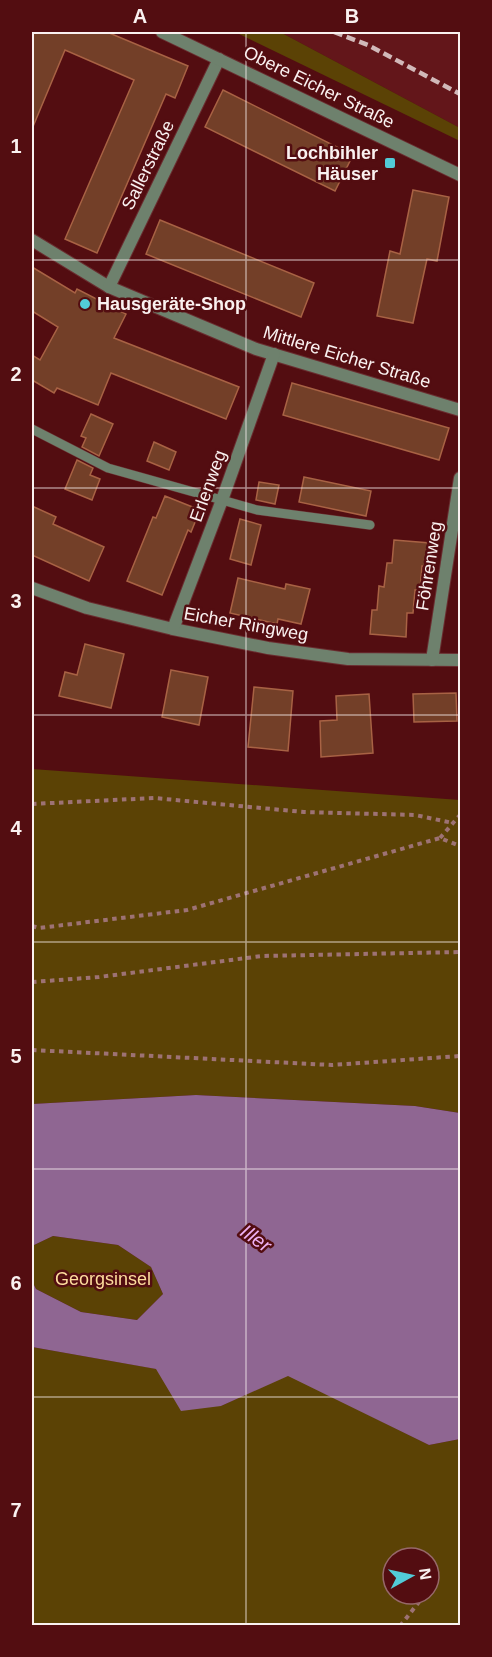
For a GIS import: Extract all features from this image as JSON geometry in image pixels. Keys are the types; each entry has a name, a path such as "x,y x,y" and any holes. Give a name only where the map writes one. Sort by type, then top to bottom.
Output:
{"street":[{"name":"Obere Eicher Straße","path":"162,32 460,175"},
{"name":"Sallerstraße","path":"109,287 219,59"},
{"name":"Mittlere Eicher Straße","path":"32,240 109,287 256,349 460,410"},
{"name":"Erlenweg","path":"173,629 274,354"},
{"name":"Föhrenweg","path":"432,660 460,478"},
{"name":"Eicher Ringweg","path":"32,588 87,608 173,629 268,648 348,659 460,660"}],"lane":[{"path":"32,429 108,468 257,510 370,525"}],"path":[{"path":"32,804 154,798 304,812 415,815 453,823"},
{"path":"32,926 39,928 187,910 440,838 460,815"},
{"path":"440,838 460,846"},
{"path":"32,982 99,977 262,956 460,952"},
{"path":"32,1050 332,1065 460,1056"},
{"path":"400,1626 416,1606"}],"shaded area":[{"path":"280,32 460,32 460,128"}],"green space":[{"path":"235,32 280,32 460,128 460,141"},
{"path":"32,769 460,800 460,1113 415,1106 196,1095 32,1104"},
{"name":"Georgsinsel","path":"53,1236 118,1245 151,1267 163,1294 137,1320 81,1312 36,1289 32,1281 32,1246"},
{"path":"32,1347 157,1369 221,1406 288,1375 429,1445 460,1439 460,1625 32,1625"}],"water":[{"name":"Iller","path":"196,1095 415,1106 460,1113 460,1439 429,1445 288,1376 221,1406 181,1411 156,1369 32,1347 32,1281 36,1289 81,1312 137,1320 163,1294 151,1267 118,1245 53,1236 32,1246 32,1104"}],"building":[{"path":"32,32 107,32 188,66 175,98 166,94 97,253 65,239 134,80 65,50 32,129"},
{"path":"223,90 353,155 335,191 205,127"},
{"path":"413,190 449,197 437,261 427,259 413,323 377,316 390,251 400,254"},
{"path":"160,220 314,283 301,317 146,254"},
{"path":"32,267 75,293 77,289 126,314 114,338 239,387 226,419 111,373 98,405 57,388 54,393 32,380 32,355 40,360 58,327 32,311"},
{"path":"292,383 449,428 439,460 283,415"},
{"path":"91,414 113,424 99,456 82,447 86,438 81,436"},
{"path":"154,442 176,452 169,470 147,461"},
{"path":"77,460 93,468 90,475 100,479 92,500 65,489"},
{"path":"304,477 371,491 366,516 299,502"},
{"path":"259,482 279,485 275,504 256,500"},
{"path":"165,496 200,510 191,532 188,530 162,595 127,581 153,517 156,518"},
{"path":"32,506 56,517 53,524 104,547 89,581 32,555"},
{"path":"240,519 261,525 251,565 230,559"},
{"path":"394,540 430,543 428,566 422,566 420,590 415,590 413,613 407,613 406,637 370,634 372,610 377,610 379,586 384,587 387,563 392,563"},
{"path":"238,578 285,589 286,584 310,589 301,624 278,619 277,624 230,613"},
{"path":"85,644 124,654 111,708 59,696 65,672 77,675"},
{"path":"171,670 208,677 199,725 162,717"},
{"path":"254,687 293,691 288,751 248,747"},
{"path":"456,693 457,721 414,722 413,694"},
{"path":"369,694 373,753 321,757 320,721 337,720 336,696"}],"railway":[{"path":"334,32 368,45 460,94"}],"place":[{"name":"Lochbihler Häuser","path":"390,163"},
{"name":"Hausgeräte-Shop","path":"85,304"}]}
